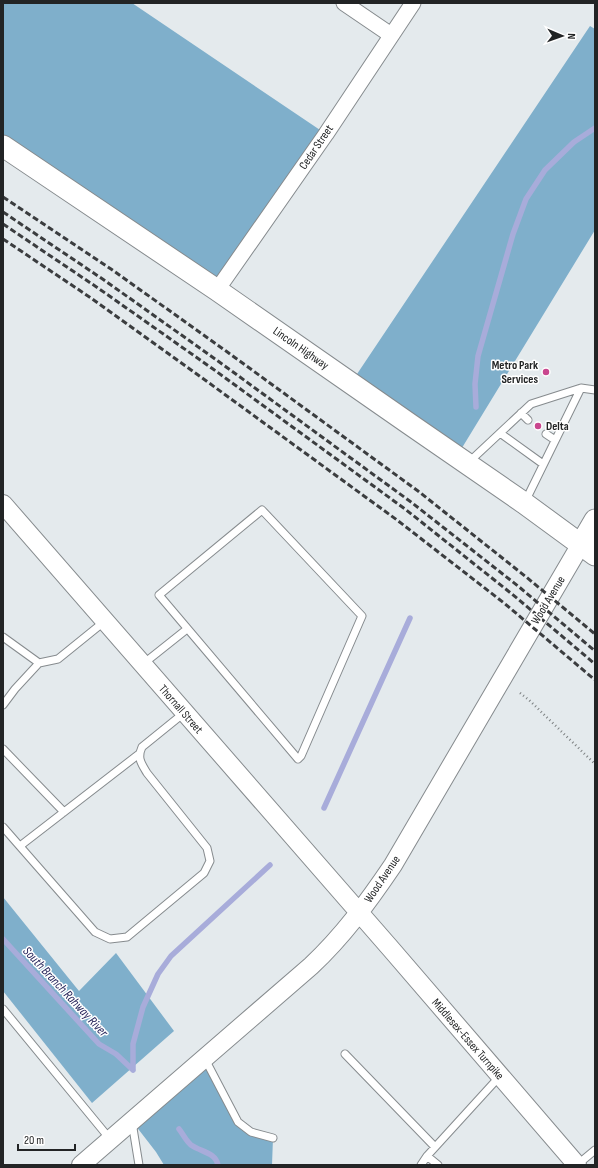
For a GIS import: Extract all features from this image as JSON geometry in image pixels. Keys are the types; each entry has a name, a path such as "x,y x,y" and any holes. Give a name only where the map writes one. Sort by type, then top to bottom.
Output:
{"main road":[{"name":"Lincoln Highway","path":"3,146 217,290 524,503 588,550"},
{"name":"Wood Avenue","path":"588,550 595,520"}],"street":[{"path":"344,3 391,35"},
{"name":"Cedar Street","path":"217,290 326,134 413,3"},
{"name":"Thornall Street","path":"3,504 359,913"},
{"name":"Wood Avenue","path":"81,1165 312,966 336,942 359,913 393,865 588,550"},
{"name":"Middlesex-Essex Turnpike","path":"359,913 577,1165"}],"lane":[{"path":"468,464 531,404 581,388 595,390"},
{"path":"524,503 581,388"},
{"path":"521,413 528,420"},
{"path":"500,433 543,464"},
{"path":"546,434 555,440"},
{"path":"262,510 362,616 301,756 298,759 187,629 159,595 262,510"},
{"path":"3,705 15,689 39,663 58,659 106,621"},
{"path":"143,664 187,629"},
{"path":"3,637 39,663"},
{"path":"20,846 139,754 142,747 184,712"},
{"path":"3,749 64,812"},
{"path":"3,827 95,932 110,939 127,937 204,873 210,861 207,848 147,773 139,754"},
{"path":"3,1010 110,1140"},
{"path":"345,1054 434,1147"},
{"path":"204,1059 238,1122 251,1132 273,1138"},
{"path":"421,1165 434,1147 500,1076"},
{"path":"132,1121 140,1165"},
{"path":"577,1165 595,1150"},
{"path":"427,1156 438,1165"}],"path":[{"path":"520,693 595,764"}],"shaded area":[{"path":"3,3 132,3 326,134 217,290 3,146"},
{"path":"590,26 595,29 595,230 457,456 351,383"},
{"path":"3,897 79,991 116,953 174,1031 92,1103 3,991"},
{"path":"204,1059 238,1122 251,1132 273,1138 272,1165 164,1165 132,1121"}],"waterway":[{"path":"476,407 475,384 478,356 513,234 526,199 545,170 574,142 595,128"},
{"path":"324,808 410,618"},
{"path":"133,1070 133,1044 143,1007 158,974 171,956 270,865"},
{"name":"South Branch Rahway River","path":"3,939 99,1044 116,1054 133,1070"},
{"name":"South Branch Rahway River","path":"179,1129 191,1145 214,1157 218,1165"}],"railway":[{"path":"3,197 111,269 418,491 595,634"},
{"path":"3,212 104,280 218,361 411,502 518,586 595,651"},
{"path":"3,224 98,288 213,369 405,509 512,594 595,664"},
{"path":"3,239 91,298 397,520 504,603 595,680"}],"place":[{"name":"Metro Park Services","path":"546,372"},
{"name":"Delta","path":"538,426"}]}
